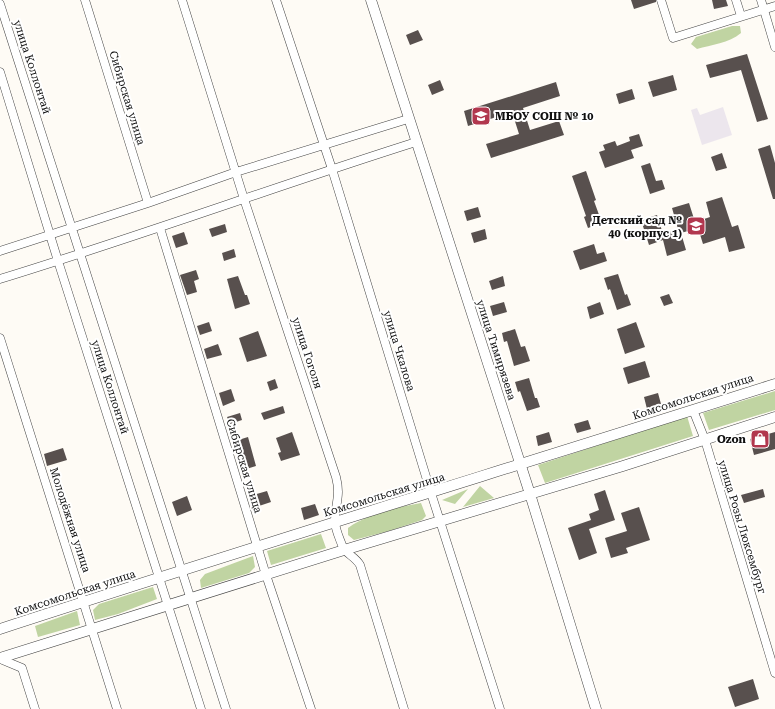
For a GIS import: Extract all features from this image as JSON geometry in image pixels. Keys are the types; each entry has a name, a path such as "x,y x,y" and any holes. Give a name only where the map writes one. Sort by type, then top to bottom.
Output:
{"street":[{"name":"Сибирская улица","path":"85,0 148,203"},
{"name":"улица Гоголя","path":"182,0 244,198 336,477 339,498 335,522 344,550"},
{"name":"улица Чкалова","path":"276,0 332,169 431,493 500,709"},
{"name":"улица Тимирязева","path":"371,0 408,119 530,494 596,709"},
{"path":"661,0 673,38 775,6"},
{"path":"736,0 741,16"},
{"path":"762,0 775,47"},
{"name":"улица Коллонтай","path":"0,4 226,709"},
{"name":"улица Коллонтай","path":"0,72 58,261 201,709"},
{"path":"0,251 148,203 236,172 408,119"},
{"path":"0,279 160,228 244,198 416,142"},
{"name":"Сибирская улица","path":"160,228 266,575 311,709"},
{"name":"Молодёжная улица","path":"0,338 117,709"},
{"name":"Комсомольская улица","path":"0,629 84,601 775,384"},
{"name":"улица Розы Люксембург","path":"693,410 705,440 775,673"},
{"path":"0,658 775,417"},
{"path":"344,550 354,556 360,565 404,709"},
{"path":"0,658 22,668 35,709"}],"shaded area":[{"path":"723,107 732,135 702,145 691,110 697,108 700,115"}],"green space":[{"path":"732,26 740,26 741,33 731,39 697,49 691,44 696,37"},
{"path":"775,391 775,410 709,430 703,413"},
{"path":"687,416 693,436 545,483 538,465"},
{"path":"480,486 494,498 463,507"},
{"path":"468,489 455,504 442,500"},
{"path":"421,503 426,516 422,520 389,531 354,540 348,535 348,528 373,515 392,509"},
{"path":"321,534 326,548 271,565 267,551"},
{"path":"253,556 255,567 249,573 201,588 200,580 205,574"},
{"path":"153,587 157,599 118,614 95,620 93,610 99,604"},
{"path":"77,611 80,625 38,637 35,626"}],"building":[{"path":"631,0 656,0 656,2 634,9"},
{"path":"712,0 726,0 728,6 714,9"},
{"path":"418,30 423,40 410,45 406,35"},
{"path":"747,54 768,119 757,122 741,70 710,78 706,65"},
{"path":"673,75 677,90 653,97 648,82"},
{"path":"440,80 444,90 432,95 428,85"},
{"name":"МБОУ СОШ № 10","path":"556,82 560,96 523,108 530,130 559,121 564,135 491,158 486,144 519,134 512,112 468,126 464,111"},
{"path":"632,89 635,99 619,104 616,94"},
{"path":"639,134 643,146 631,150 634,158 605,168 599,152 605,150 603,145 615,141 617,146 630,141 629,137"},
{"path":"770,145 775,163 775,199 773,199 758,149"},
{"path":"722,153 727,168 716,171 711,157"},
{"path":"650,163 656,181 662,180 665,189 650,194 641,166"},
{"path":"586,171 602,223 588,228 584,217 586,216 572,176"},
{"name":"Детский сад № 40 (корпус 1)","path":"722,197 732,227 738,225 745,248 729,252 725,237 703,244 698,228 681,233 686,250 667,256 663,240 649,245 641,220 657,215 663,234 678,229 672,208 689,203 695,222 710,217 706,202"},
{"path":"478,207 481,217 467,221 464,211"},
{"path":"225,224 227,232 212,237 209,229"},
{"path":"485,229 487,239 474,243 471,233"},
{"path":"184,232 188,244 176,248 172,236"},
{"path":"594,244 597,254 604,252 607,261 580,270 573,251"},
{"path":"234,249 236,257 224,261 222,253"},
{"path":"196,270 199,279 194,281 197,292 187,295 180,275"},
{"path":"618,274 625,295 627,294 631,305 617,310 610,289 608,290 604,278"},
{"path":"238,276 250,304 235,309 227,279"},
{"path":"503,276 505,286 492,290 489,281"},
{"path":"669,294 673,303 664,306 660,297"},
{"path":"504,302 507,312 493,316 490,306"},
{"path":"600,302 604,314 590,319 587,307"},
{"path":"209,322 212,331 200,335 197,326"},
{"path":"636,322 645,347 625,354 617,329"},
{"path":"515,329 521,347 525,346 530,361 514,366 507,341 504,342 502,333"},
{"path":"258,331 267,356 247,362 239,338"},
{"path":"218,344 222,355 207,359 204,349"},
{"path":"645,361 650,377 628,384 623,368"},
{"path":"529,378 535,398 537,398 540,407 527,411 515,382"},
{"path":"275,379 278,388 270,391 267,382"},
{"path":"231,389 235,401 223,406 219,393"},
{"path":"658,393 661,404 647,409 644,397"},
{"path":"283,406 285,413 264,420 261,413"},
{"path":"240,413 242,420 230,424 227,417"},
{"path":"588,420 591,429 577,433 574,424"},
{"path":"292,432 300,455 281,461 278,453 281,452 276,438"},
{"path":"549,432 552,442 538,446 536,436"},
{"path":"775,432 775,449 754,455 750,439"},
{"path":"248,437 256,466 243,470 235,441"},
{"path":"63,448 67,460 47,466 44,454"},
{"path":"763,489 765,497 744,503 741,495"},
{"path":"605,490 615,520 589,529 597,553 579,560 568,528 591,520 589,514 599,510 594,494"},
{"path":"267,491 271,502 256,507 253,495"},
{"path":"187,496 192,510 177,516 172,502"},
{"path":"315,504 319,515 304,520 301,508"},
{"path":"639,507 650,540 626,548 628,553 611,558 605,538 627,531 621,513"},
{"path":"753,679 759,699 735,707 728,687"}],"place":[{"name":"МБОУ СОШ № 10","path":"481,116"},
{"name":"Детский сад № 40 (корпус 1)","path":"696,226"},
{"name":"Ozon","path":"760,439"}]}
